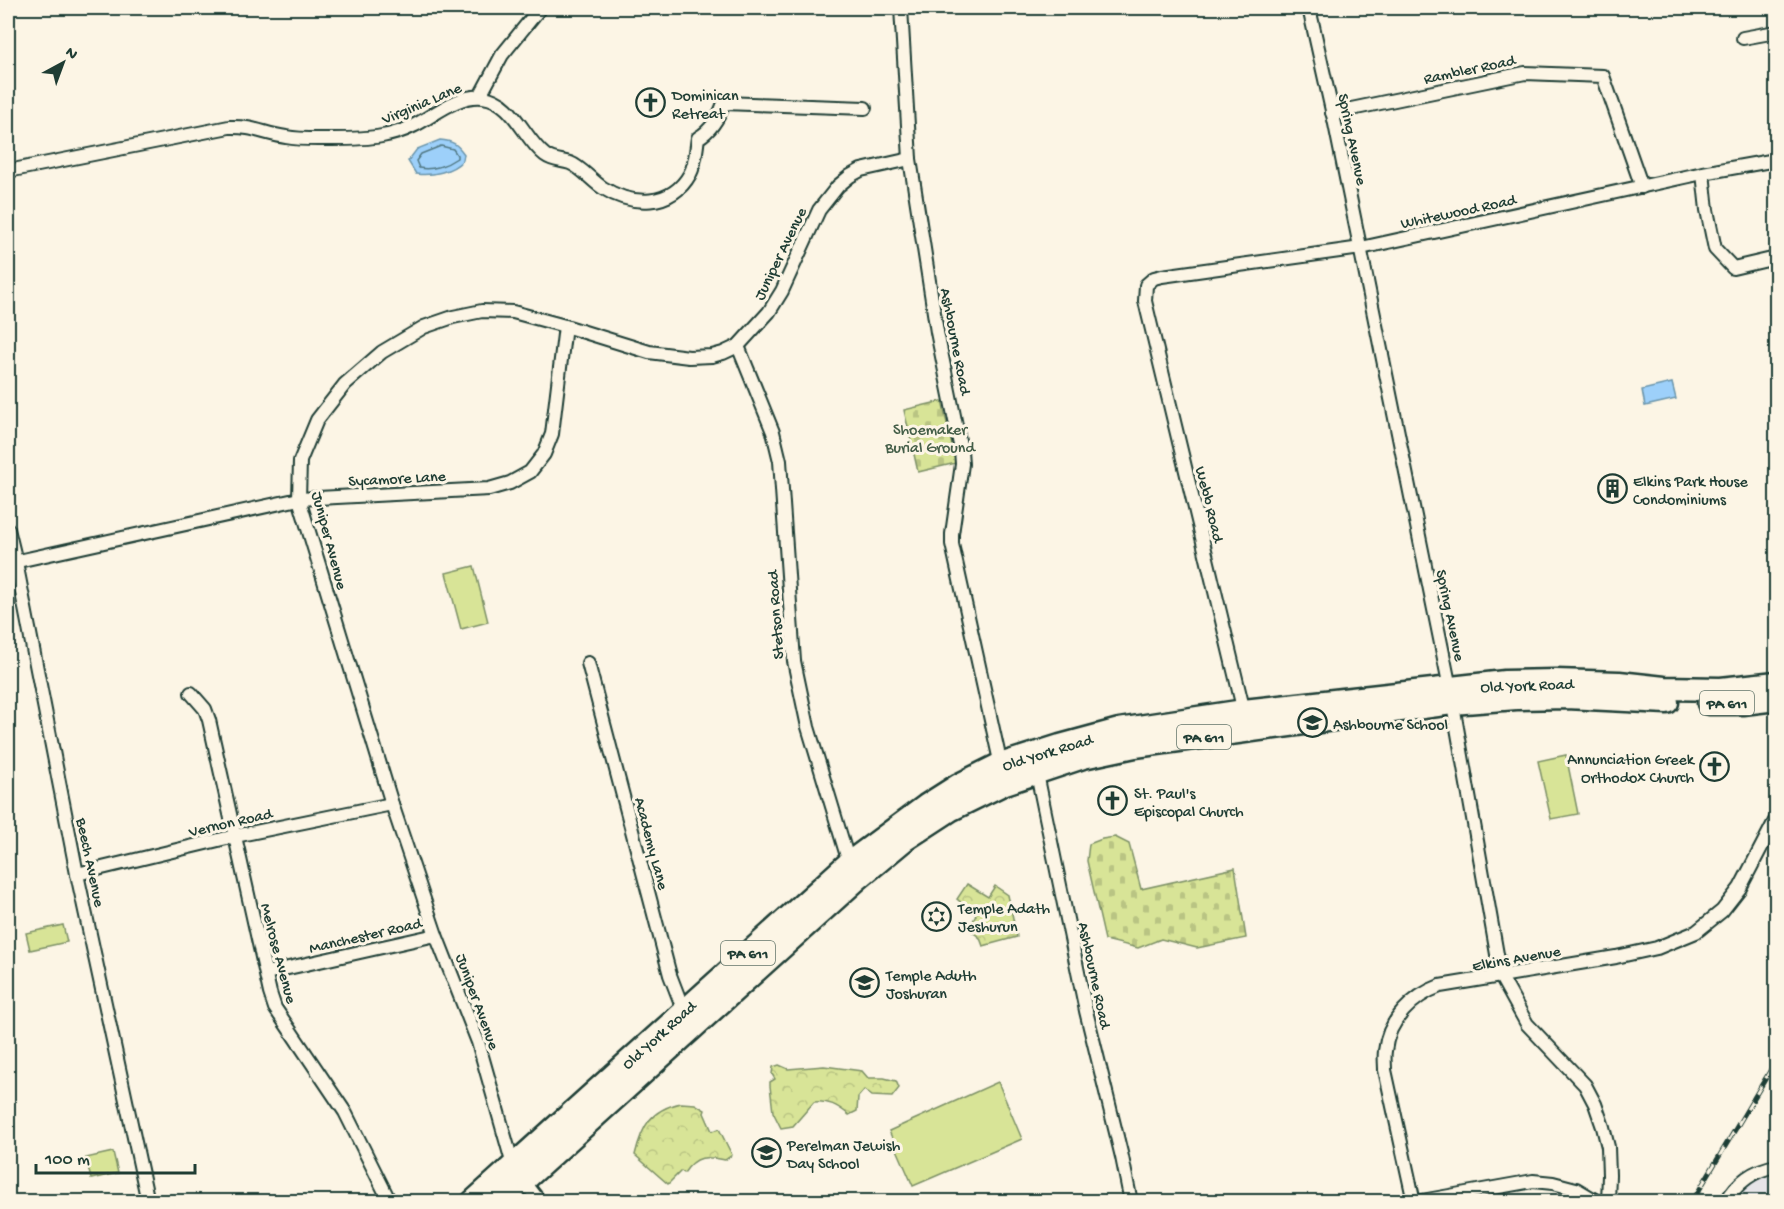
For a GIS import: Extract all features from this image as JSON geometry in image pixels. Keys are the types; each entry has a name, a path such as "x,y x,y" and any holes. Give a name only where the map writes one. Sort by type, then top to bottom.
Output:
{"highway":[{"name":"Old York Road","path":"473,1202 518,1173 853,871 1003,774 1034,764 1060,746 1119,730 1245,722 1451,695 1512,681 1577,681 1664,688 1721,689 1776,683"},
{"name":"Old York Road","path":"1451,695 1516,698 1566,697 1691,703 1743,703 1776,699"},
{"name":"Old York Road","path":"500,1202 518,1173"}],"street":[{"path":"480,96 501,55 540,8"},
{"name":"Ashbourne Road","path":"901,8 910,159 937,332 961,450 962,464 952,544 1003,774"},
{"name":"Spring Avenue","path":"1309,8 1361,248 1451,695 1501,977 1527,1024 1585,1085 1595,1104 1608,1148 1608,1202"},
{"path":"1743,38 1776,32"},
{"name":"Rambler Road","path":"1332,113 1524,73 1603,75 1642,187"},
{"name":"Virginia Lane","path":"8,171 229,127 247,127 279,136 301,139 382,136 412,127 459,100 480,96 496,100 507,109 546,156 556,161 570,163 613,194 642,201 654,201 666,197 689,176 693,169 698,138 705,134 718,118 724,103 865,108"},
{"name":"Juniper Avenue","path":"540,1202 518,1173 478,1042 436,935 392,804 299,499 300,461 317,420 345,384 382,351 423,327 453,317 482,311 513,312 649,352 677,357 712,356 738,346 775,303 819,210 833,191 850,176 861,170 910,159"},
{"name":"Whitewood Road","path":"1146,285 1154,278 1162,276 1361,248 1703,173 1776,160"},
{"path":"1703,173 1707,210 1715,249 1733,268 1776,258"},
{"name":"Webb Road","path":"1146,285 1145,301 1245,722"},
{"name":"Sycamore Lane","path":"11,562 299,499 489,489 510,483 530,472 544,454 552,434 565,326"},
{"name":"Stetson Road","path":"738,346 777,447 780,461 794,661 808,727 853,871"},
{"name":"Beech Avenue","path":"8,529 11,562 148,1202"},
{"name":"Academy Lane","path":"588,663 670,975 687,1020"},
{"name":"Melrose Avenue","path":"191,693 205,710 209,720 275,1008 345,1112 390,1202"},
{"name":"Ashbourne Road","path":"1034,764 1086,1011 1131,1202"},
{"name":"Vernon Road","path":"77,874 235,836 392,804"},
{"name":"Elkins Avenue","path":"1415,1202 1384,1070 1388,1037 1403,1011 1413,1000 1440,986 1657,948 1696,932 1722,911 1740,888 1776,819"},
{"name":"Manchester Road","path":"266,973 436,935"},
{"path":"1726,1202 1741,1181 1756,1172 1776,1166"},
{"path":"1415,1202 1533,1180 1576,1189 1598,1202"}],"shaded area":[{"path":"1776,1175 1776,1201 1732,1202 1735,1196 1759,1178"}],"green space":[{"name":"Shoemaker Burial Ground","path":"942,401 956,463 918,472 904,410"},
{"path":"474,566 488,622 461,629 446,573"},
{"path":"1566,755 1578,814 1551,819 1538,761"},
{"path":"1115,837 1129,844 1141,889 1235,868 1246,938 1197,948 1161,939 1138,948 1105,940 1087,861 1089,844"},
{"path":"967,884 988,897 995,886 1008,895 1017,937 983,946 980,938 969,929 976,915 957,899"},
{"path":"63,925 67,942 30,950 26,933"},
{"path":"779,1065 788,1069 824,1066 862,1071 868,1078 896,1081 899,1088 892,1097 872,1096 864,1090 858,1097 857,1111 849,1115 833,1104 814,1102 793,1126 781,1128 773,1112 770,1086 770,1082 775,1079 772,1074 773,1067"},
{"path":"998,1082 1022,1139 913,1186 889,1131"},
{"path":"681,1103 695,1104 705,1110 704,1113 712,1131 719,1129 732,1155 725,1160 702,1158 697,1160 668,1184 635,1155 644,1128 649,1121 662,1110"},
{"path":"113,1152 118,1173 91,1179 86,1158"}],"water":[{"path":"440,140 457,145 464,154 463,160 453,168 441,172 416,174 408,161 417,149"},
{"path":"1672,383 1676,399 1645,406 1642,390"}],"railway":[{"path":"1692,1202 1776,1061"}],"place":[{"name":"Dominican Retreat","path":"651,103"},
{"name":"Elkins Park House Condominiums","path":"1612,489"},
{"name":"Ashbourne School","path":"1312,723"},
{"name":"Annunciation Greek Orthodox Church","path":"1715,767"},
{"name":"St. Paul's Episcopal Church","path":"1113,801"},
{"name":"Temple Adath Jeshurun","path":"937,916"},
{"name":"Temple Aduth Joshuran","path":"865,983"},
{"name":"Perelman Jewish Day School","path":"766,1153"}]}
